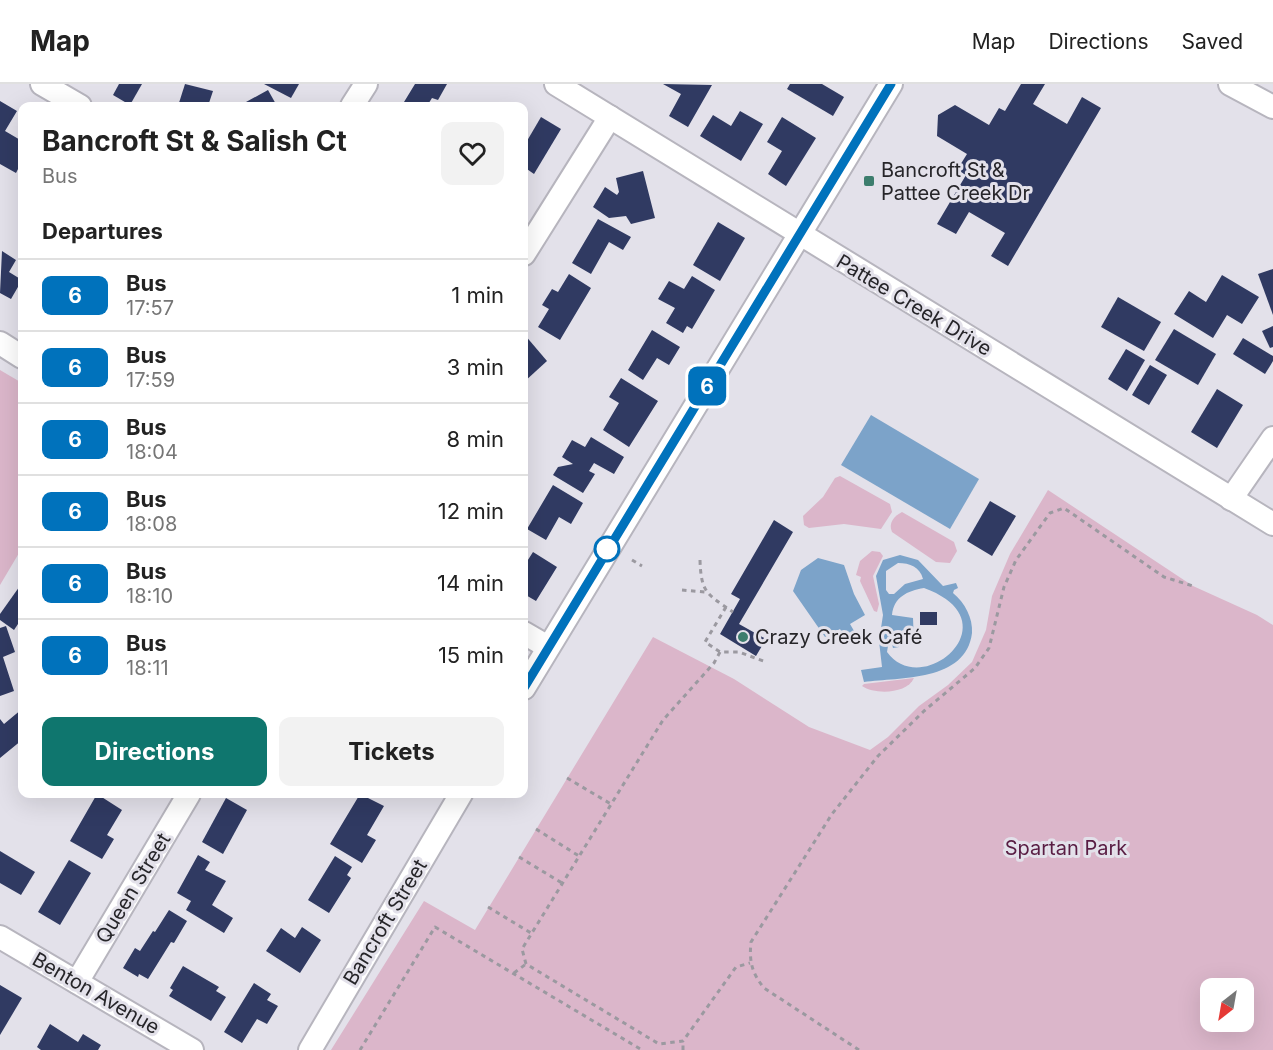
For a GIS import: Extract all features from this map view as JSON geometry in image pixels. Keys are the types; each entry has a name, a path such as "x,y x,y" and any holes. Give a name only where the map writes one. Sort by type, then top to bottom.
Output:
{"street":[{"path":"42,84 73,102"},
{"path":"354,102 366,84"},
{"name":"Pattee Creek Drive","path":"556,84 1273,524"},
{"path":"528,681 891,84"},
{"path":"1230,84 1273,107"},
{"path":"528,248 610,117"},
{"path":"0,344 18,355"},
{"path":"1231,499 1273,438"},
{"path":"528,635 548,647"},
{"name":"Queen Street","path":"77,982 187,798"},
{"name":"Bancroft Street","path":"310,1050 459,798"},
{"name":"Benton Avenue","path":"0,937 192,1050"}],"path":[{"path":"859,1050 764,988 753,974 750,962 751,942 832,814 878,756 924,711 975,668 989,648 1004,587 1016,560 1050,513 1064,508 1164,577 1193,586"},
{"path":"632,560 642,566"},
{"path":"700,560 705,592"},
{"path":"682,590 705,592 733,612"},
{"path":"726,607 705,642 720,652 739,652 766,662"},
{"path":"683,1041 659,1044 526,964 522,950 663,720 714,663 720,652"},
{"path":"567,778 611,804"},
{"path":"536,829 579,856"},
{"path":"519,856 562,883"},
{"path":"488,907 531,933"},
{"path":"360,1050 435,927 642,1050"},
{"path":"683,1050 683,1041 736,967 750,962"},
{"path":"514,973 526,964"},
{"path":"627,1050 631,1043"}],"green space":[{"path":"0,370 18,381 18,555 0,585"},
{"path":"840,476 890,504 892,512 881,529 844,524 809,528 804,525 803,516 823,497 835,478"},
{"name":"Spartan Park","path":"1048,490 1193,586 1257,615 1273,625 1273,1050 331,1050 424,901 475,930 653,637 734,679 809,727 870,750 888,737 919,706 948,685 972,662 986,630 992,596 1010,554"},
{"path":"902,512 954,542 957,551 950,563 936,562 892,532 892,520"},
{"path":"872,551 880,552 883,556 873,576 879,604 877,612 874,611 860,581 861,577 856,575 860,561"},
{"path":"914,678 898,690 882,692 862,686 864,684"}],"water":[{"path":"871,415 979,479 950,529 841,465"},
{"path":"900,555 918,560 943,586 956,583 958,588 953,593 967,611 972,627 967,649 958,661 945,669 929,674 864,682 861,670 882,667 879,641 883,615 876,576 883,560","holes":["898,563 914,566 920,571 923,579 905,584 894,594 889,594 886,590 886,571","924,588 950,602 962,619 962,636 953,651 938,662 920,667 902,665 887,652 888,646 892,644 893,648 899,645 914,644 913,618 892,615 893,609 902,596"]},
{"path":"818,558 844,565 854,594 865,615 850,624 857,636 847,641 840,629 825,637 793,591 801,570"}],"building":[{"path":"119,84 142,84 132,102 125,102 113,95"},
{"path":"185,84 213,91 209,102 179,102"},
{"path":"264,84 299,84 291,98"},
{"path":"415,84 447,84 438,100 432,98 430,102 404,102"},
{"path":"663,84 712,85 688,127 669,116 681,94"},
{"path":"790,84 822,84 844,97 833,116 787,89"},
{"path":"1021,84 1045,84 1033,104 1067,124 1082,97 1101,108 1008,266 991,256 1005,233 969,212 956,234 937,224 966,175 957,170 967,154 937,136 938,115 955,105 989,125 999,108 1005,111"},
{"path":"268,90 275,102 246,102"},
{"path":"0,101 17,111 5,131 18,139 18,169 16,173 0,164"},
{"path":"740,111 763,124 741,161 700,136 713,115 731,126"},
{"path":"541,117 561,129 534,174 528,170 528,139"},
{"path":"782,117 816,138 786,186 768,174 782,151 767,142"},
{"path":"643,171 655,218 631,224 626,216 609,218 593,207 605,187 617,195 619,192 616,178"},
{"path":"598,219 631,237 623,250 609,242 591,274 572,263"},
{"path":"718,222 745,238 720,281 693,265"},
{"path":"2,251 16,260 9,272 18,278 18,287 11,299 0,293"},
{"path":"1273,269 1273,315 1258,274"},
{"path":"569,274 591,288 560,340 538,327 549,309 542,305 552,289 558,292"},
{"path":"1222,275 1259,297 1242,324 1227,315 1213,338 1174,314 1189,291 1206,302"},
{"path":"692,276 715,290 692,329 687,326 683,333 666,323 675,308 658,299 669,281 684,289"},
{"path":"1118,297 1161,322 1144,351 1101,327"},
{"path":"1273,326 1273,347 1270,348 1262,331"},
{"path":"1174,329 1216,354 1198,385 1155,360"},
{"path":"652,330 680,347 669,365 657,358 643,380 628,370"},
{"path":"1243,338 1273,356 1273,361 1265,374 1233,354"},
{"path":"528,339 547,361 528,378"},
{"path":"1126,349 1145,360 1127,391 1108,379"},
{"path":"1150,365 1167,375 1149,405 1132,395"},
{"path":"621,378 658,401 629,447 603,430 619,403 609,397"},
{"path":"1217,389 1243,405 1217,448 1191,432"},
{"path":"591,437 624,457 614,474 594,463 589,471 595,474 583,493 553,475 558,467 573,464 562,457 572,440 585,447"},
{"path":"553,485 583,503 571,524 559,517 546,540 528,530"},
{"path":"990,501 1016,516 992,556 967,541"},
{"path":"774,520 793,532 739,624 766,639 756,656 720,634 740,599 731,594"},
{"path":"533,552 557,567 536,601 528,596 528,560"},
{"path":"18,589 18,624 14,630 0,620 0,614"},
{"path":"920,612 937,612 937,625 920,625"},
{"path":"6,626 15,652 3,657 14,691 0,696 0,628"},
{"path":"18,712 18,743 0,758 0,719 4,724"},
{"path":"95,798 103,798 122,810 107,835 114,839 102,859 70,841"},
{"path":"226,798 247,810 223,854 202,842"},
{"path":"358,798 368,798 384,806 367,835 376,840 362,863 330,844"},
{"path":"0,851 35,872 21,895 0,883"},
{"path":"198,855 210,862 205,870 226,881 212,905 233,918 224,933 186,910 191,901 177,893"},
{"path":"335,856 352,867 347,875 351,878 329,913 308,900"},
{"path":"69,860 91,873 60,925 38,912"},
{"path":"169,910 187,921 148,979 139,974 138,977 123,968 135,948 140,951"},
{"path":"302,927 321,940 300,973 266,951 281,928 295,938"},
{"path":"183,966 219,987 216,991 226,997 211,1021 169,996 173,990 170,988"},
{"path":"254,983 271,994 267,1000 278,1006 267,1024 257,1019 242,1043 224,1032"},
{"path":"0,985 22,998 0,1035"},
{"path":"50,1024 78,1042 83,1034 101,1045 98,1050 41,1050 37,1047"}],"bus line":[{"name":"6","path":"528,681 891,84"}],"place":[{"name":"Bancroft St & Pattee Creek Dr","path":"869,181"},
{"name":"Crazy Creek Café","path":"743,637"}]}
